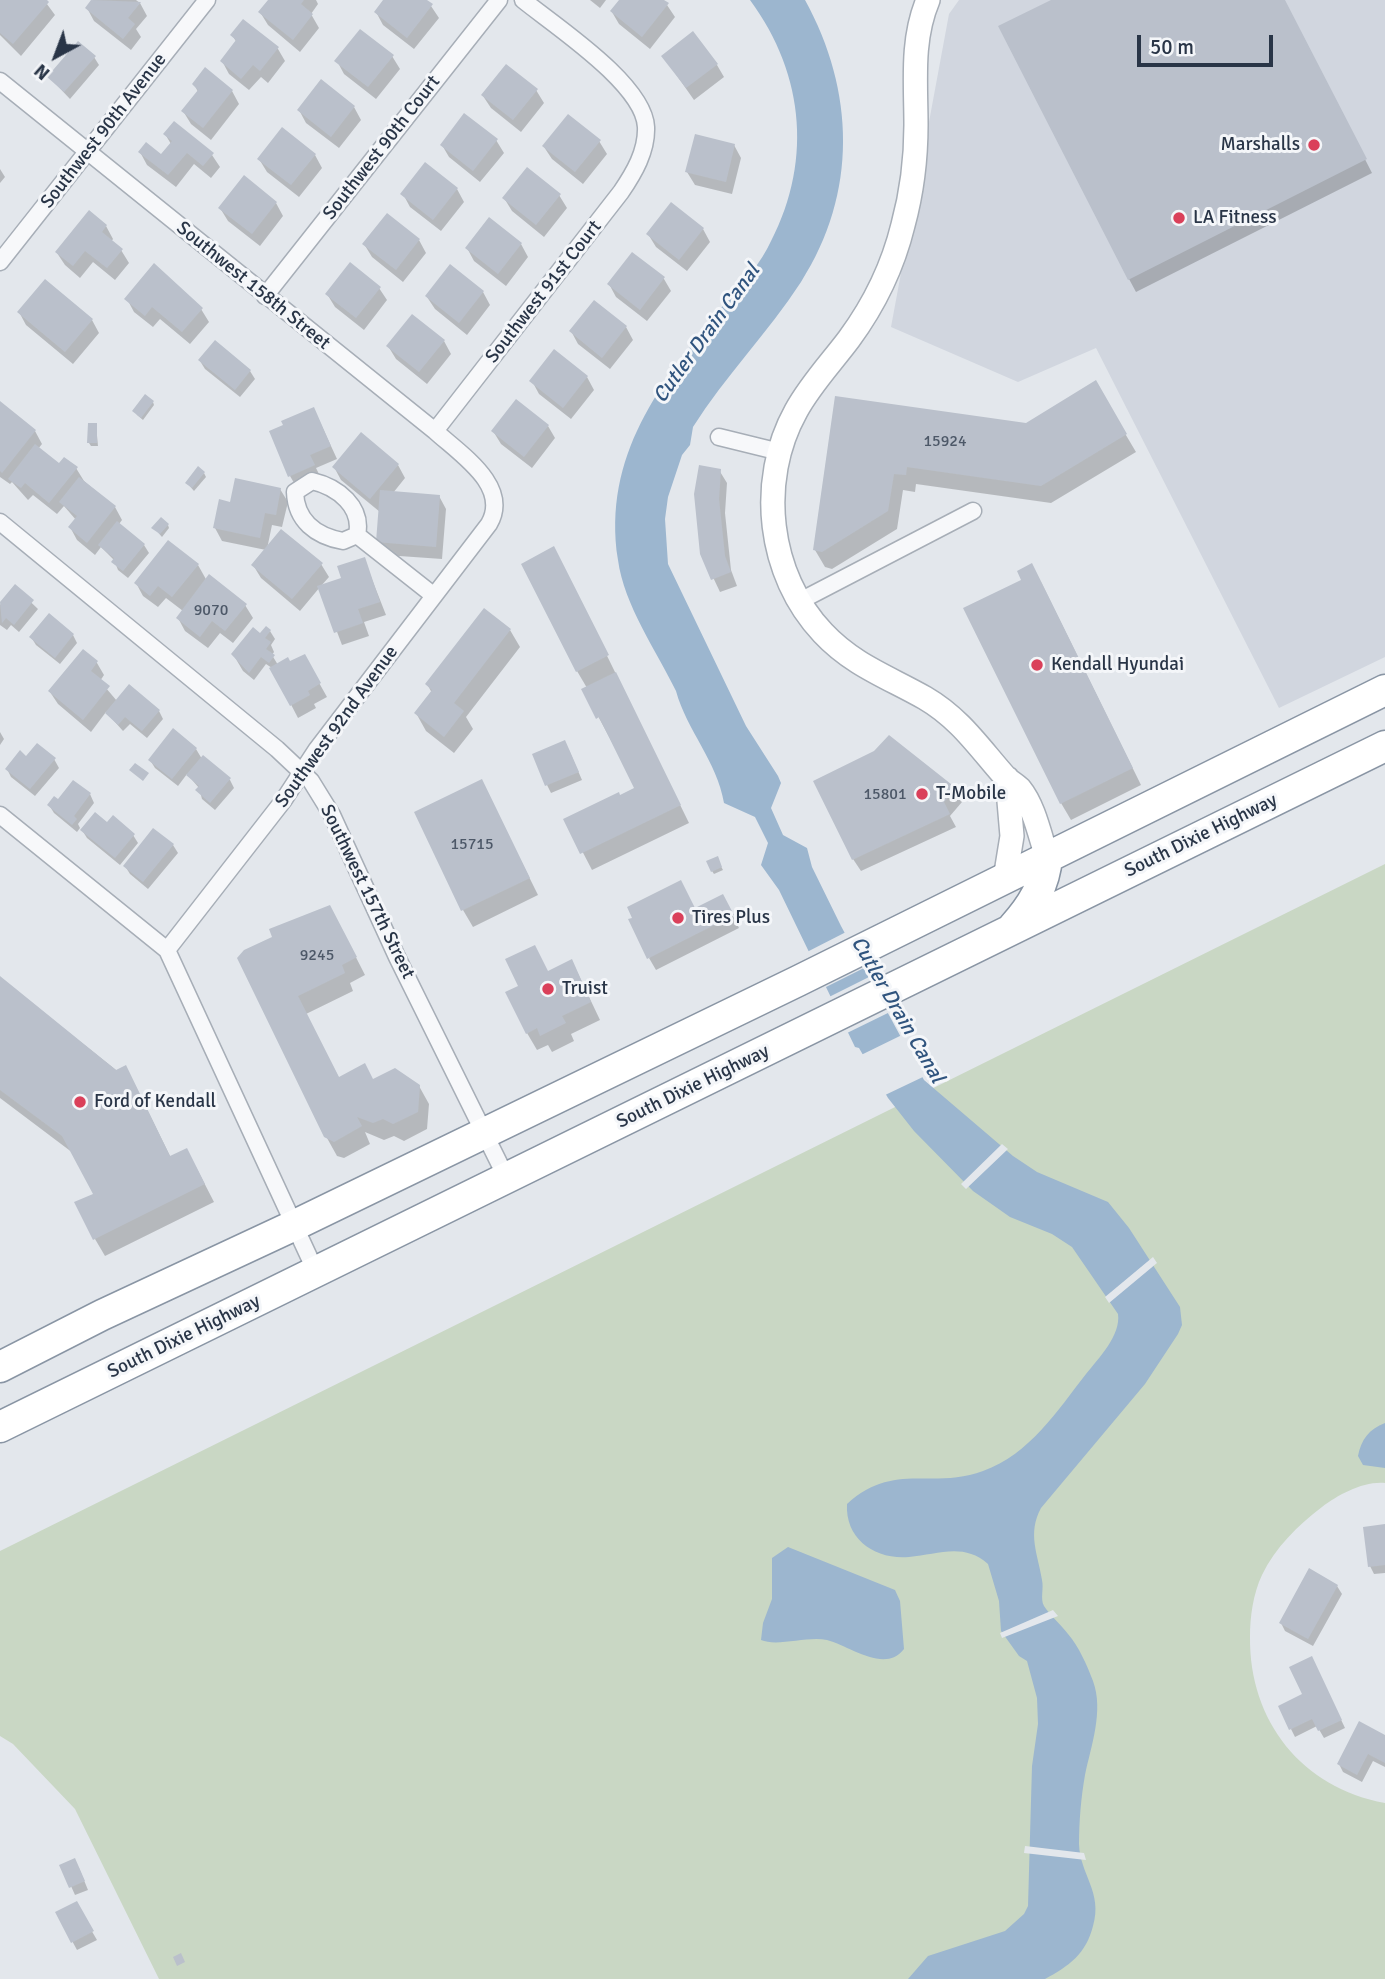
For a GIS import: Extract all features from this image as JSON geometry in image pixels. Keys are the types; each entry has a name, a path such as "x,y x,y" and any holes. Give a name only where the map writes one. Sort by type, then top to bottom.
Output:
{"highway":[{"path":"0,1367 102,1315 295,1225 873,944 1385,690"},
{"name":"South Dixie Highway","path":"0,1427 1385,746"},
{"path":"1011,930 1037,895 1046,875 1047,857"}],"street":[{"name":"Southwest 90th Court","path":"265,296 499,0"},
{"name":"Southwest 91st Court","path":"435,431 621,192 644,148 645,119 628,90 523,0"},
{"path":"928,0 916,50 913,178 896,250 868,310 797,409 780,452 774,501 775,534 788,579 822,632 856,662 923,697 956,719 1007,778 1020,788 1047,857"},
{"name":"Southwest 90th Avenue","path":"0,262 203,1"},
{"name":"Southwest 158th Street","path":"0,81 435,431 482,475 496,499"},
{"path":"719,437 780,452"},
{"name":"Southwest 92nd Avenue","path":"167,950 283,801 302,771 489,524 496,508 496,499"},
{"path":"800,601 973,511"},
{"name":"Southwest 157th Street","path":"0,522 302,771 332,815 397,957 507,1179"},
{"path":"357,536 433,595"},
{"path":"1005,879 1012,836 1007,778"},
{"path":"0,815 167,950 316,1272"}],"shaded area":[{"path":"959,0 1385,0 1385,657 1279,708 1096,348 1018,382 891,327 949,14"}],"green space":[{"path":"1385,864 1385,1483 1368,1484 1336,1498 1313,1514 1288,1538 1267,1565 1259,1582 1250,1637 1252,1668 1259,1696 1270,1722 1286,1746 1306,1766 1329,1783 1355,1795 1385,1803 1385,1979 159,1979 75,1809 13,1744 0,1736 0,1551"}],"water":[{"name":"Cutler Drain Canal","path":"750,0 805,0 822,35 841,106 843,142 840,178 833,213 820,248 801,282 693,427 690,445 682,455 668,497 665,519 668,564 746,726 781,783 771,808 783,835 807,848 812,867 841,926 924,1080 1013,1156 1037,1172 1108,1202 1129,1228 1180,1307 1182,1325 1178,1334 1145,1384 1041,1508 1037,1517 1034,1535 1043,1603 1079,1650 1093,1681 1097,1704 1082,1792 1079,1844 1095,1903 1093,1926 1081,1952 1069,1964 1045,1979 908,1979 928,1956 1005,1931 1024,1914 1028,1906 1032,1766 1038,1724 1037,1698 1027,1661 1019,1656 1001,1631 999,1601 988,1564 969,1553 896,1557 874,1551 864,1545 851,1527 847,1504 864,1491 881,1483 914,1478 965,1476 983,1471 1015,1454 1041,1430 1103,1354 1116,1330 1118,1314 1072,1247 1052,1234 1010,1217 973,1191 914,1131 888,1098 859,1048 855,1047 779,890 761,865 768,843 755,817 724,803 709,760 627,594 618,560 615,522 619,487 628,454 641,423 677,364 762,257 782,218 792,186 797,154 797,122 792,90 783,59 769,29"},
{"path":"1385,1423 1385,1468 1363,1465 1358,1456 1361,1445 1374,1428"},
{"path":"788,1547 895,1590 900,1601 904,1649 896,1656 877,1659 827,1640 761,1640 763,1623 772,1599 772,1558"}],"pier":[{"path":"848,931 868,966 822,989 805,953"},
{"path":"873,975 892,1011 845,1034 827,998"},
{"path":"904,1034 925,1076 883,1096 859,1056"},
{"path":"1002,1144 1008,1149 966,1189 961,1184"},
{"path":"1153,1257 1157,1263 1109,1303 1105,1297"},
{"path":"1053,1610 1058,1616 1002,1638 1000,1633"},
{"path":"1025,1846 1084,1853 1086,1860 1024,1853"}],"building":[{"path":"0,0 49,2 13,44 0,33"},
{"path":"91,0 141,2 128,18 135,24 123,39 85,8"},
{"path":"268,0 304,0 301,4 313,14 293,40 258,12"},
{"path":"383,0 427,0 433,4 407,38 374,12"},
{"path":"619,0 664,0 669,3 642,37 610,11"},
{"path":"1051,0 1285,0 1367,159 1128,280 998,26"},
{"path":"243,19 279,47 260,71 253,65 241,79 220,61 236,40 230,35"},
{"path":"360,29 394,55 368,87 334,61"},
{"path":"693,31 718,64 686,88 661,56"},
{"path":"78,41 96,56 64,92 47,77"},
{"path":"506,64 538,89 513,120 481,95"},
{"path":"205,67 233,90 203,128 181,111 198,90 192,84"},
{"path":"321,79 355,106 331,137 297,110"},
{"path":"464,113 498,139 473,171 440,145"},
{"path":"568,114 601,140 575,172 542,146"},
{"path":"174,121 214,153 203,166 187,153 168,175 138,152 146,142 161,154 172,141 163,134"},
{"path":"282,127 316,154 291,185 257,159"},
{"path":"695,134 735,144 726,182 685,172"},
{"path":"425,162 458,188 433,220 400,194"},
{"path":"527,167 561,194 536,225 502,198"},
{"path":"244,175 277,202 252,234 218,208"},
{"path":"671,202 704,228 679,260 646,234"},
{"path":"89,210 107,225 102,232 123,249 107,268 85,251 73,266 55,252"},
{"path":"387,213 420,239 396,270 362,244"},
{"path":"489,217 522,243 498,274 465,248"},
{"path":"632,252 665,277 640,310 607,284"},
{"path":"350,262 381,287 356,318 325,294"},
{"path":"154,263 203,308 182,332 152,307 145,316 124,299"},
{"path":"450,264 484,291 459,323 425,296"},
{"path":"45,279 93,319 65,352 17,312"},
{"path":"594,300 627,326 602,358 569,331"},
{"path":"412,314 445,340 419,372 386,346"},
{"path":"215,340 251,370 235,390 198,360"},
{"path":"554,349 588,376 563,408 529,381"},
{"path":"1096,380 1127,434 1041,486 907,467 906,475 894,474 888,511 822,552 813,550 835,396 1026,423"},
{"path":"145,394 154,401 141,418 132,411"},
{"path":"516,399 549,425 524,457 491,431"},
{"path":"0,401 36,430 2,473 0,471"},
{"path":"314,407 331,446 310,455 315,465 288,477 269,431 283,425 281,421"},
{"path":"88,423 97,423 97,443 87,443"},
{"path":"361,432 399,464 370,499 332,467"},
{"path":"35,444 59,463 64,457 78,467 49,503 25,483 21,488 8,479"},
{"path":"699,465 721,469 719,499 725,556 731,572 711,580 700,554 694,494"},
{"path":"198,466 205,472 192,488 185,483"},
{"path":"79,477 116,506 87,543 68,527 77,516 59,502"},
{"path":"235,478 281,488 276,515 265,513 260,538 213,528 219,499 230,502"},
{"path":"380,490 440,495 436,547 376,542"},
{"path":"161,517 169,524 160,534 151,528"},
{"path":"117,521 145,544 123,571 111,562 114,558 98,545"},
{"path":"281,529 323,563 292,599 251,565"},
{"path":"168,540 199,564 172,597 158,586 150,596 134,583"},
{"path":"554,546 609,655 576,672 521,564"},
{"path":"365,557 380,602 358,609 363,623 334,633 317,586 341,578 337,566"},
{"name":"Kendall Hyundai","path":"1032,563 1133,768 1060,804 963,608 1021,580 1017,571"},
{"path":"209,574 247,604 225,631 212,621 200,637 176,618"},
{"path":"15,584 34,600 14,625 6,618 2,623 0,602"},
{"path":"484,608 511,629 454,703 464,711 444,737 414,713 432,690 425,684"},
{"path":"49,613 74,634 55,658 29,637"},
{"path":"266,626 271,630 265,638 271,642 266,649 275,655 269,663 261,657 249,673 231,654 253,627 260,633"},
{"path":"83,649 98,661 91,671 110,686 83,720 48,691"},
{"path":"305,654 321,683 308,691 310,695 290,706 269,668 288,657 290,661"},
{"path":"616,672 681,805 580,854 563,819 619,792 620,795 634,788 599,717 596,719 581,689"},
{"path":"129,684 160,710 142,731 125,717 118,725 105,713"},
{"path":"173,728 197,748 172,779 148,760"},
{"path":"889,735 956,788 944,802 950,814 852,860 813,781 874,751"},
{"path":"565,740 579,772 545,786 532,754"},
{"path":"37,743 56,758 30,789 5,769 20,750 26,756"},
{"path":"203,755 231,778 210,803 195,790 199,786 186,775"},
{"path":"135,763 149,773 143,781 129,770"},
{"path":"482,779 530,878 461,911 414,812"},
{"path":"73,780 91,793 74,816 77,819 72,825 47,805 54,796 58,799"},
{"path":"95,812 107,822 113,815 135,834 115,858 80,830"},
{"path":"153,828 174,844 143,882 123,866"},
{"path":"718,856 722,867 711,872 706,861"},
{"name":"Tires Plus","path":"681,880 695,908 723,894 734,915 647,959 628,919 632,918 627,907"},
{"path":"330,905 357,957 342,965 345,973 298,996 339,1077 365,1063 373,1079 395,1068 420,1085 418,1112 393,1124 383,1119 373,1123 357,1117 362,1126 334,1142 324,1137 237,958 244,950 272,937 269,929"},
{"name":"Truist","path":"535,945 548,971 572,959 591,1002 562,1016 566,1023 540,1036 537,1028 526,1034 505,992 518,986 505,959"},
{"name":"Ford of Kendall","path":"0,976 116,1070 126,1065 170,1156 187,1148 205,1184 93,1240 74,1202 93,1194 62,1136 0,1090"},
{"path":"1385,1524 1385,1565 1368,1567 1363,1527"},
{"path":"1309,1568 1338,1585 1308,1639 1279,1623"},
{"path":"1312,1656 1342,1720 1318,1731 1312,1719 1289,1730 1278,1706 1302,1694 1289,1667"},
{"path":"1359,1721 1385,1735 1385,1763 1368,1754 1357,1775 1337,1764"},
{"path":"75,1858 85,1881 69,1888 59,1865"},
{"path":"77,1901 94,1931 71,1943 55,1912"},
{"path":"181,1953 185,1962 177,1966 173,1957"}],"place":[{"name":"Marshalls","path":"1314,145"},
{"name":"LA Fitness","path":"1179,218"},
{"name":"Kendall Hyundai","path":"1037,665"},
{"name":"T-Mobile","path":"922,794"},
{"name":"Tires Plus","path":"678,918"},
{"name":"Truist","path":"548,989"},
{"name":"Ford of Kendall","path":"80,1102"}]}
